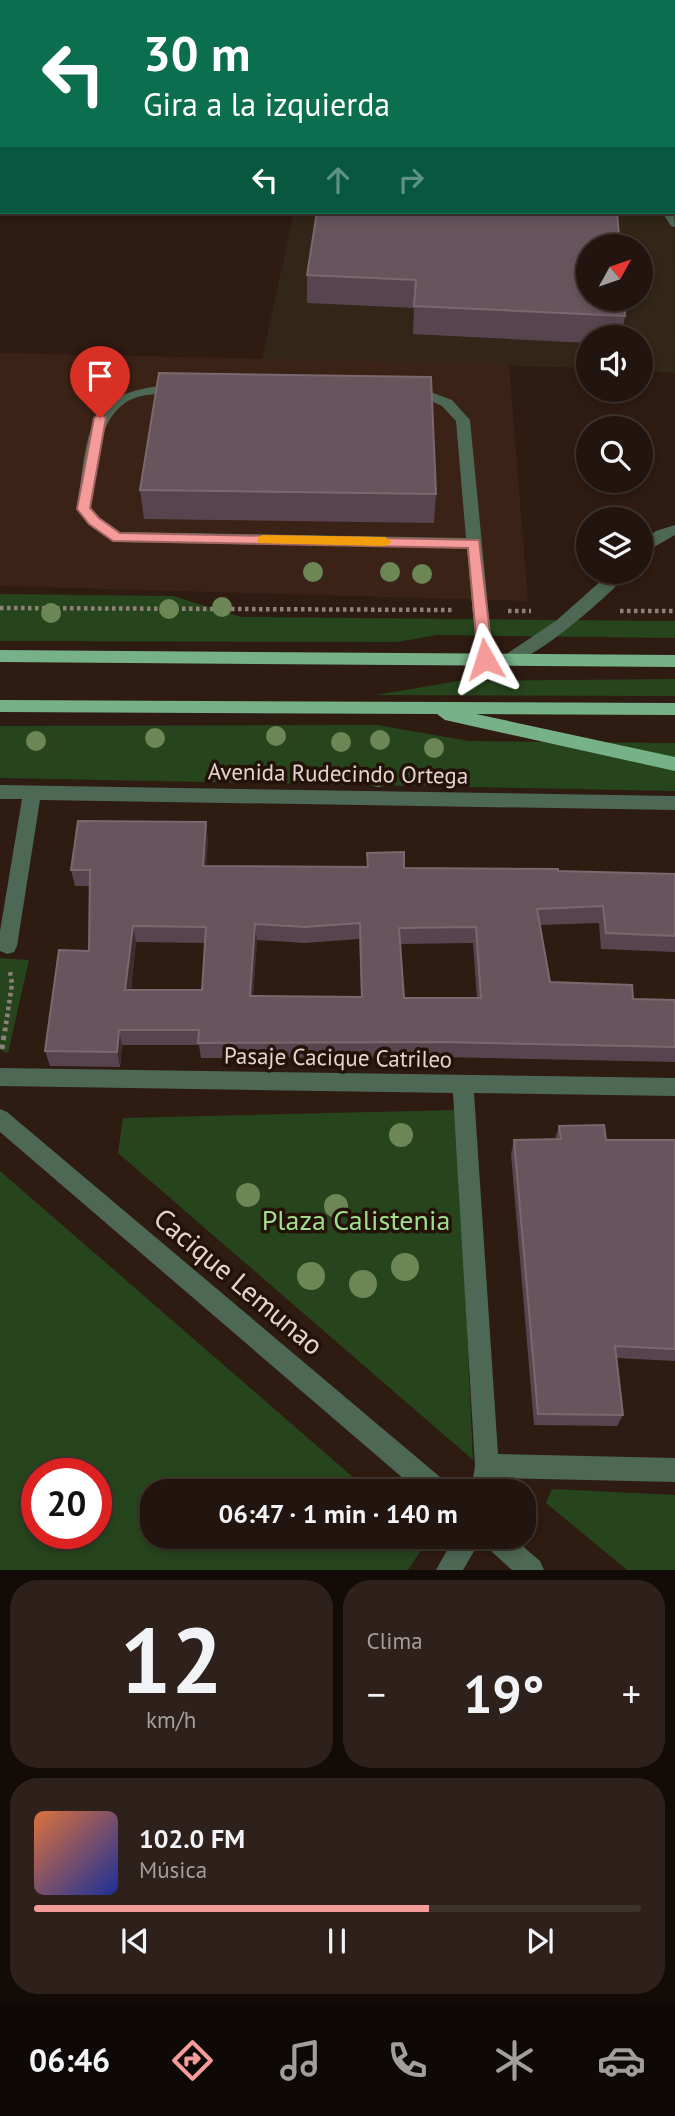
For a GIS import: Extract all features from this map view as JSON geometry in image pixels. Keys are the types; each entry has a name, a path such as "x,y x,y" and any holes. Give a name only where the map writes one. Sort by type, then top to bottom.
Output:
{"main road":[{"path":"0,656 675,660"},
{"path":"0,706 675,709"},
{"path":"0,712 37,706"},
{"path":"407,706 675,764"}],"street":[{"path":"198,388 158,388 128,393 100,418 84,509 94,521 117,537 474,543"},
{"path":"399,388 413,388 447,403 463,420 485,659"},
{"path":"653,541 675,530"},
{"path":"511,659 580,611 608,584"},
{"name":"Avenida Rudecindo Ortega","path":"0,792 675,803"},
{"path":"7,946 32,792"},
{"name":"Pasaje Cacique Catrileo","path":"0,1077 675,1087"},
{"path":"463,1084 486,1466 484,1479"},
{"name":"Cacique Lemunao","path":"0,1119 423,1479"},
{"path":"486,1466 675,1470"},
{"path":"449,1570 462,1549"},
{"path":"506,1549 531,1570"}],"path":[{"path":"0,608 675,611"},
{"path":"0,1060 12,984 7,946"}],"shaded area":[{"path":"294,214 674,214 675,373 653,372 653,325 576,325 576,368 262,359"},
{"path":"0,353 509,364 528,601 0,586"}],"green space":[{"path":"0,594 173,596 241,617 675,621 675,638 437,635 397,642 0,641"},
{"path":"675,679 675,696 375,695 458,681"},
{"path":"377,725 469,741 675,743 675,791 0,778 0,726"},
{"path":"0,958 29,960 8,1053 0,1050"},
{"name":"Plaza Calistenia","path":"457,1110 473,1460 118,1153 123,1118"},
{"path":"0,1171 355,1479 140,1479 140,1549 422,1549 408,1570 0,1570"},
{"path":"552,1489 675,1495 675,1570 627,1570 546,1503"}],"building":[{"path":"317,214 617,214 619,234 576,234 576,312 625,312 625,316 414,306 416,280 307,275"},
{"path":"159,373 431,377 436,494 140,490"},
{"path":"78,821 206,822 203,866 368,867 367,853 404,852 404,868 558,869 675,874 675,936 606,933 603,906 537,909 550,982 632,985 633,999 675,1000 675,1047 444,1042 198,1043 199,1030 119,1030 117,1052 45,1051 59,950 89,951 90,870 71,870","holes":["360,923 362,997 250,996 255,924 305,927","133,926 206,927 202,990 125,990","476,927 481,998 404,998 399,928"]},
{"path":"604,1125 606,1140 675,1140 675,1349 615,1346 623,1415 538,1414 514,1140 561,1139 559,1126"}],"slow traffic":[{"path":"263,540 385,542"}],"route":[{"path":"100,418 84,509 94,521 117,537 474,543 485,659"}]}
